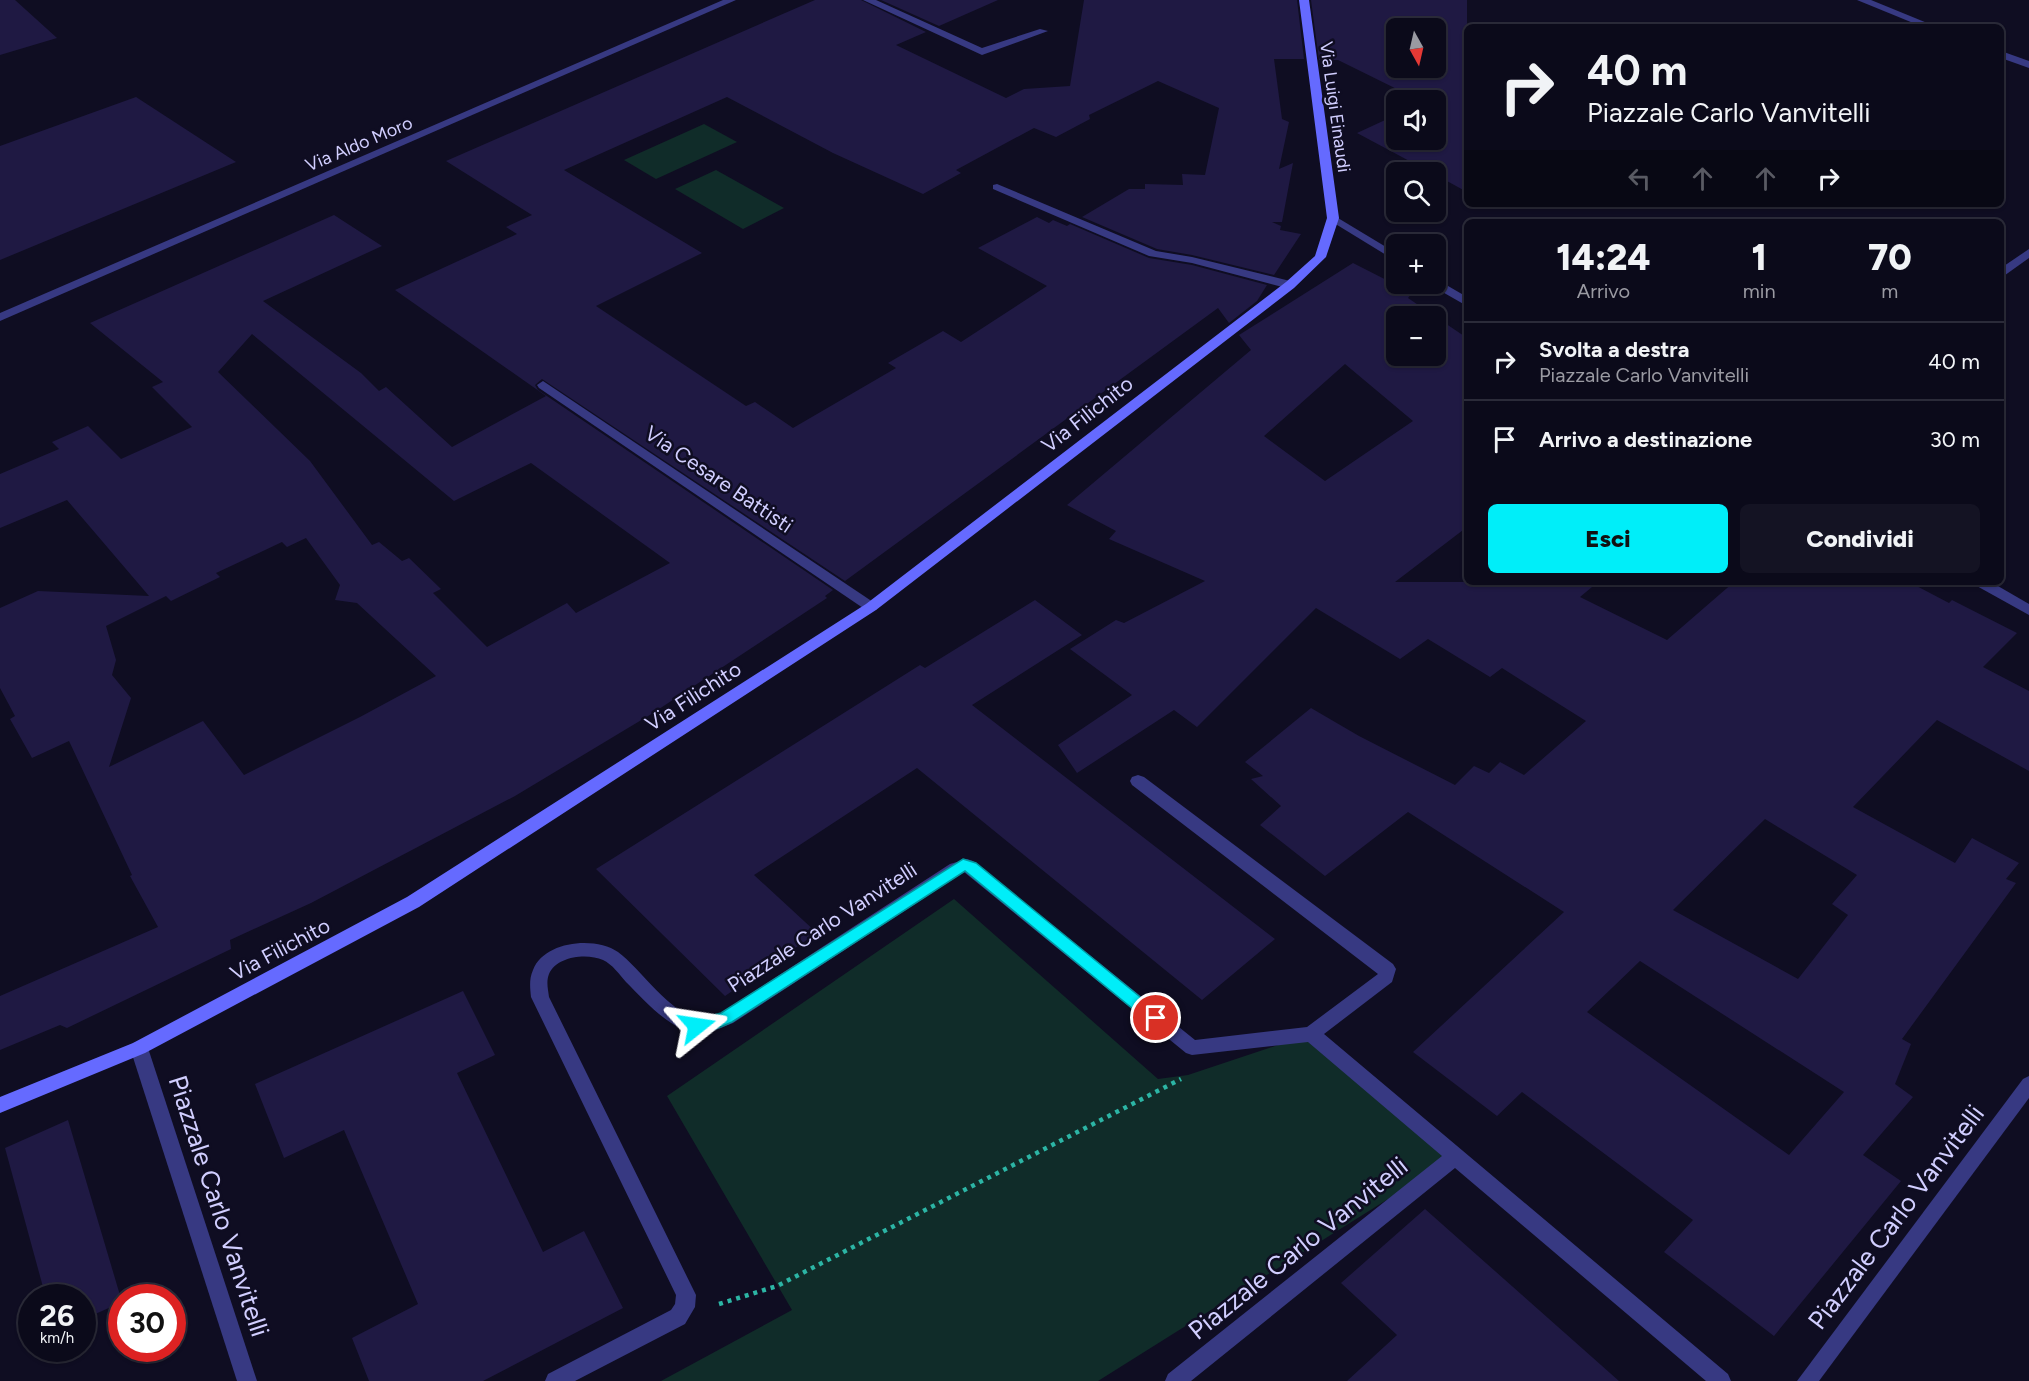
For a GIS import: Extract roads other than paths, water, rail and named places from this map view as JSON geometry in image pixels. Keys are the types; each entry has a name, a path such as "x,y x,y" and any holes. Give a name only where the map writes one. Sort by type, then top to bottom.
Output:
{"street":[{"name":"Via Aldo Moro","path":"0,317 731,0"},
{"path":"868,0 982,52 1043,30"},
{"name":"Via Luigi Einaudi","path":"1304,0 1333,218"},
{"path":"1862,0 1924,24"},
{"path":"2004,55 2029,64"},
{"path":"997,187 1153,254 1192,260 1290,285"},
{"path":"1333,218 1386,252"},
{"name":"Via Filichito","path":"0,1106 138,1048 413,902 871,607 1290,285 1320,257 1333,218"},
{"path":"2004,272 2029,252"},
{"path":"1446,289 1464,300"},
{"name":"Via Cesare Battisti","path":"543,385 871,607"},
{"path":"1985,585 2029,610"},
{"path":"1138,781 1387,969 1386,977 1311,1034 1721,1381"},
{"name":"Piazzale Carlo Vanvitelli","path":"555,1381 678,1317 685,1307 686,1295 540,997 538,978 544,967 554,957 570,950 598,950 611,956 680,1020 697,1026 712,1024 736,1012 956,868 967,865 1192,1048 1311,1034"},
{"name":"Piazzale Carlo Vanvitelli","path":"138,1048 247,1381"},
{"name":"Piazzale Carlo Vanvitelli","path":"1807,1381 2029,1084"},
{"name":"Piazzale Carlo Vanvitelli","path":"1175,1381 1455,1156"}]}
